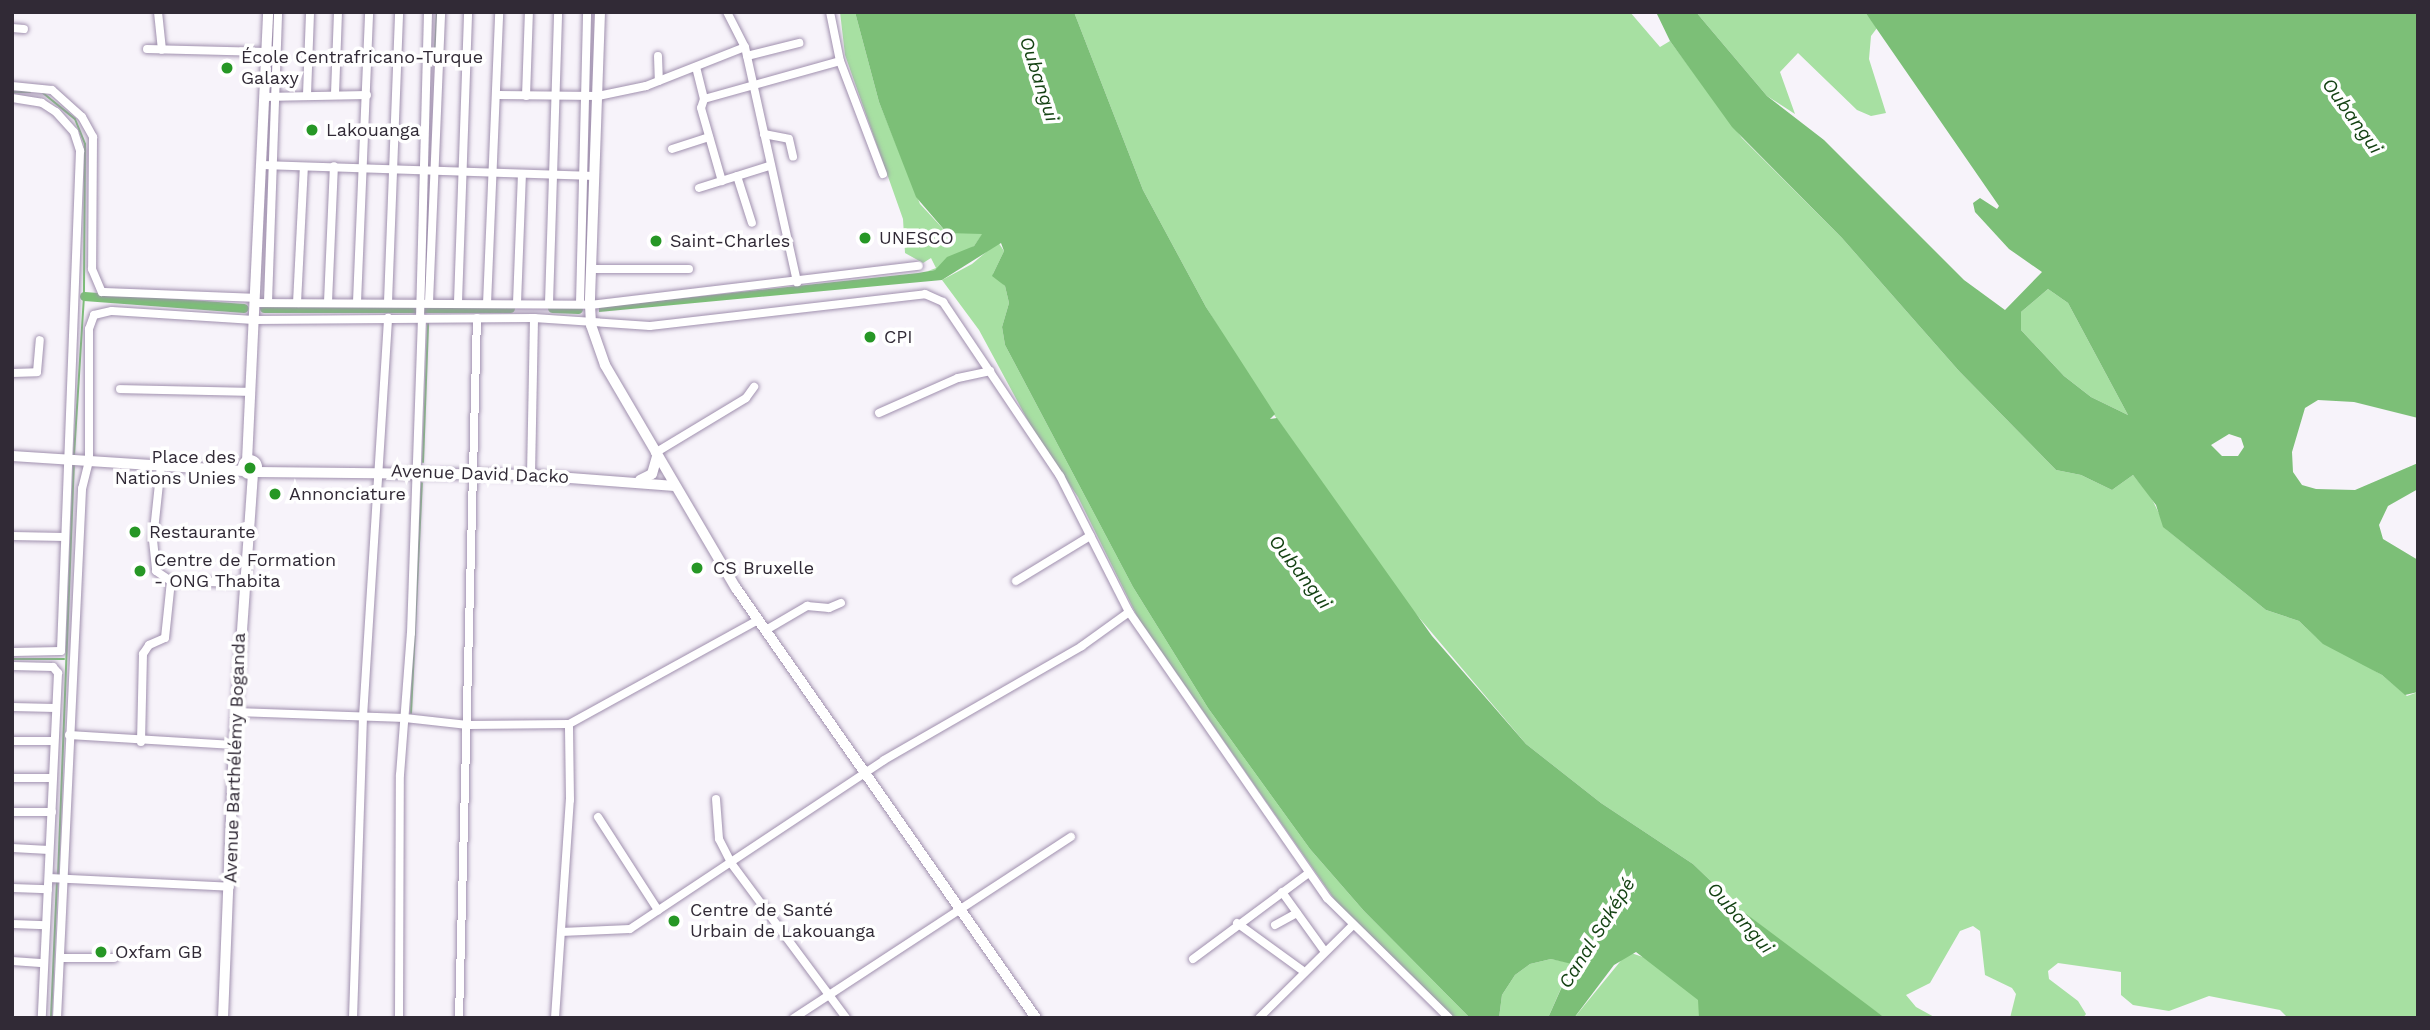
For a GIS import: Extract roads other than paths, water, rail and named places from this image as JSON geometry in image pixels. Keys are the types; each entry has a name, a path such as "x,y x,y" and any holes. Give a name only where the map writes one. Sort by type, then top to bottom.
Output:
{"main road":[{"name":"Avenue Barthélémy Boganda","path":"223,1018 234,745 249,499 254,320 267,165 264,97 268,12"},
{"path":"600,12 593,269 585,304 618,393 758,620 1036,1018"},
{"path":"639,481 652,474 656,455"},
{"name":"Avenue David Dacko","path":"12,456 215,467 531,475 639,481 675,486"}],"street":[{"path":"158,12 162,50"},
{"path":"268,302 267,165 275,95 278,12"},
{"path":"307,95 310,12"},
{"path":"335,94 338,12"},
{"path":"357,302 365,167 369,12"},
{"path":"388,302 399,12"},
{"path":"424,303 422,171 428,12"},
{"path":"399,1018 400,775 418,471 421,318 436,171 441,12"},
{"path":"458,302 468,12"},
{"path":"487,304 491,172 498,96 499,12"},
{"path":"526,96 529,12"},
{"path":"549,303 558,12"},
{"path":"585,304 583,176 587,12"},
{"path":"727,12 746,51 769,166 797,282"},
{"path":"831,12 840,61 883,174"},
{"path":"12,28 24,29"},
{"path":"498,96 598,96 659,81 746,51 799,43"},
{"path":"147,49 266,52"},
{"path":"658,57 659,81"},
{"path":"704,99 840,61"},
{"path":"696,67 704,99 701,108 722,181"},
{"path":"12,86 52,90 75,124 80,151 69,459 42,1018"},
{"path":"264,97 367,95"},
{"path":"12,99 42,103 93,137 95,155 92,269 98,288 107,294 297,303 585,304 797,282 919,266"},
{"path":"764,134 789,139 793,157"},
{"path":"672,149 709,137"},
{"path":"267,165 595,176"},
{"path":"328,302 334,166"},
{"path":"699,188 769,166"},
{"path":"297,303 304,167"},
{"path":"517,303 522,174"},
{"path":"737,176 752,223"},
{"path":"593,269 690,269"},
{"path":"57,1018 82,489 87,460 89,329 94,315 112,311 254,320 534,318 591,325 672,325 932,294 943,302 1060,476 1129,612 1309,873 1352,926 1449,1018"},
{"path":"353,1018 363,717 381,470 388,318"},
{"path":"460,1018 477,318"},
{"path":"531,475 534,318"},
{"path":"12,373 37,372 40,340"},
{"path":"879,413 958,378 990,372"},
{"path":"656,455 746,398 754,387"},
{"path":"120,389 251,392"},
{"path":"161,465 152,564 162,578 171,581 243,583"},
{"path":"12,536 65,537"},
{"path":"1016,581 1090,536"},
{"path":"141,742 143,654 149,645 165,638 171,581"},
{"path":"766,630 807,606 829,608 841,603"},
{"path":"561,932 630,929 912,742 1082,646 1129,612"},
{"path":"236,712 405,718 468,725 569,724 758,620"},
{"path":"12,652 58,653"},
{"path":"12,666 57,666"},
{"path":"12,707 55,708"},
{"path":"555,1018 569,724"},
{"path":"69,735 141,742 234,745"},
{"path":"12,741 54,741"},
{"path":"12,778 52,778"},
{"path":"716,799 719,839 731,863 831,994 846,1018"},
{"path":"12,812 52,812"},
{"path":"598,817 658,910"},
{"path":"794,1018 1071,837"},
{"path":"12,848 49,850"},
{"path":"1193,959 1237,923 1309,873"},
{"path":"49,878 230,887"},
{"path":"12,888 48,889"},
{"path":"1282,892 1323,949"},
{"path":"1275,925 1297,913"},
{"path":"1237,923 1302,971"},
{"path":"12,924 47,925"},
{"path":"1259,1018 1323,949 1352,926"},
{"path":"60,958 114,958"},
{"path":"12,961 44,963"}],"water":[{"path":"855,12 1074,12 1143,190 1206,307 1275,414 1270,419 1277,418 1432,636 1526,744 1601,803 1693,864 1741,910 1885,1018 1699,1018 1698,1000 1636,952 1614,965 1574,1018 1548,1018 1572,964 1551,959 1530,964 1515,975 1502,995 1499,1018 1469,1017 1364,911 1310,849 1208,708 1133,587 1005,345 1002,327 1009,303 1005,286 992,276 1004,251 1001,243 942,280 599,312 599,307 918,273 935,270 947,257 974,246 982,234 947,233 916,197 879,102"},
{"name":"Oubangui","path":"1656,12 1696,12 1767,96 1824,140 1964,280 2005,310 2042,272 2009,249 1975,212 1973,203 1980,198 1997,209 1999,206 1865,12 2418,12 2418,418 2354,402 2318,400 2305,408 2292,452 2293,472 2302,485 2316,489 2355,490 2418,463 2418,489 2388,506 2379,525 2383,539 2418,560 2418,692 2405,695 2382,675 2323,644 2299,621 2266,610 2163,527 2156,505 2133,475 2112,490 2081,475 2056,470 1959,371 1842,238 1732,127 1670,41","holes":["2048,289 2068,303 2128,415 2091,397 2064,376 2021,330 2021,312","2229,434 2241,438 2244,447 2238,456 2222,456 2211,445"]}],"waterway":[{"path":"435,51 437,12"},
{"path":"12,92 30,92"},
{"path":"43,93 75,119 85,144 84,296 74,457"},
{"path":"84,296 244,308"},
{"path":"264,308 510,308"},
{"path":"552,308 578,309"},
{"path":"423,462 428,324"},
{"path":"58,877 74,463"},
{"path":"411,713 422,483"},
{"path":"12,659 64,659"},
{"path":"51,1018 57,882"}],"place":[{"name":"École Centrafricano-Turque Galaxy","path":"227,68"},
{"name":"Lakouanga","path":"312,130"},
{"name":"UNESCO","path":"865,238"},
{"name":"Saint-Charles","path":"656,241"},
{"name":"CPI","path":"870,337"},
{"name":"Place des Nations Unies","path":"250,468"},
{"name":"Annonciature","path":"275,494"},
{"name":"Restaurante","path":"135,532"},
{"name":"CS Bruxelle","path":"697,568"},
{"name":"Centre de Formation - ONG Thabita","path":"140,571"},
{"name":"Centre de Santé Urbain de Lakouanga","path":"674,921"},
{"name":"Oxfam GB","path":"101,952"}],"water label":[{"name":"Canal Saképé","path":"1597,933"}]}
